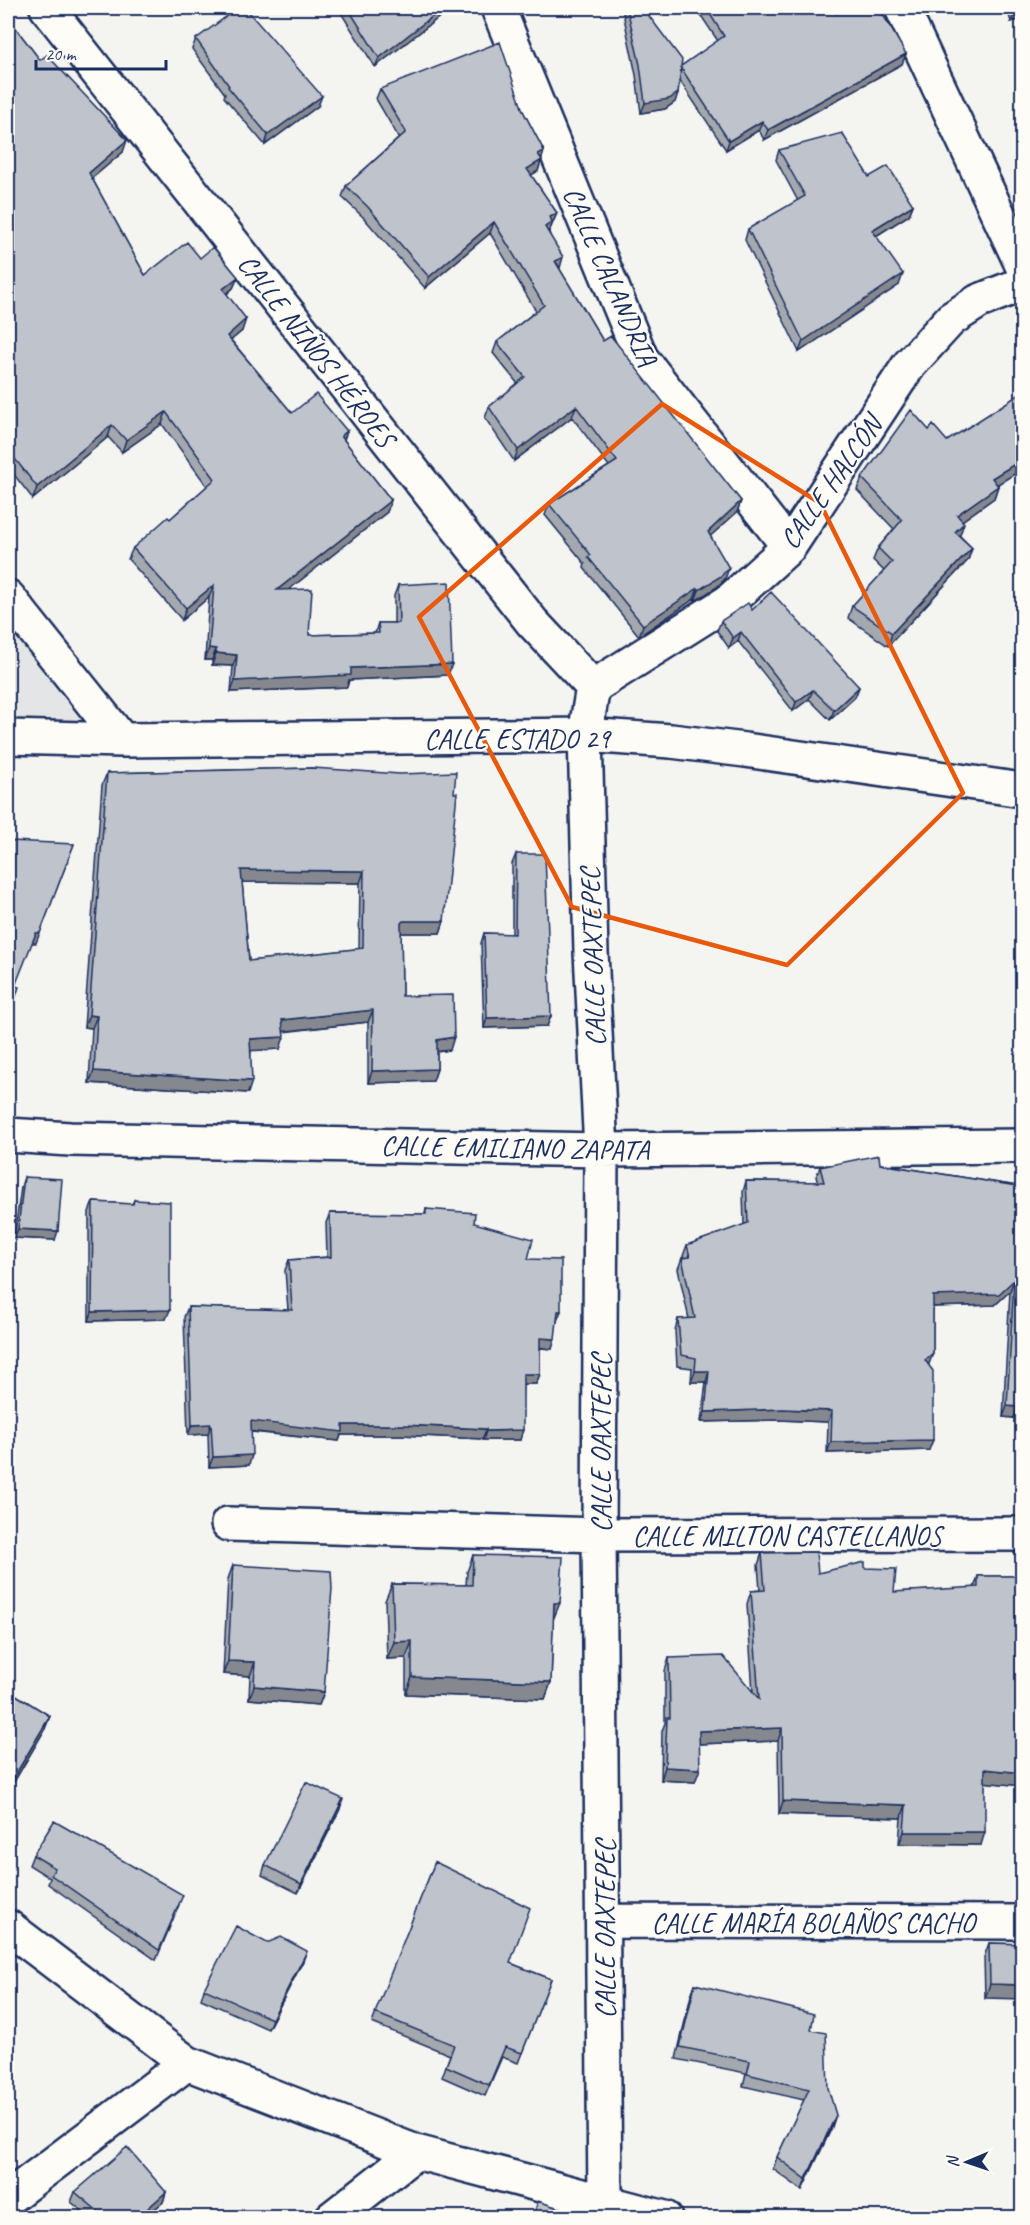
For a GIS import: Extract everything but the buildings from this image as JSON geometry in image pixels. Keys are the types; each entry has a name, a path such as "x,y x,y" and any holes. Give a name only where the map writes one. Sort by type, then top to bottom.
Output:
{"street":[{"name":"CALLE NIÑOS HÉROES","path":"47,8 532,622 593,687"},
{"name":"CALLE CALANDRIA","path":"498,8 640,358 789,547"},
{"path":"902,8 1023,265"},
{"name":"CALLE HALCÓN","path":"593,687 728,602 789,547 916,358 951,319 979,301 1023,284"},
{"path":"8,597 122,740"},
{"name":"CALLE OAXTEPEC","path":"593,687 585,735 591,952 601,1150 599,1536 605,2200"},
{"name":"CALLE ESTADO 29","path":"8,737 122,740 585,735 670,741 745,750 1023,790"},
{"name":"CALLE EMILIANO ZAPATA","path":"8,1135 70,1139 601,1150 1023,1146"},
{"name":"CALLE MILTON CASTELLANOS","path":"228,1524 599,1536 1023,1533"},
{"name":"CALLE MARÍA BOLAÑOS CACHO","path":"604,1921 1023,1922"},
{"path":"8,1927 187,2062 416,2152 665,2217"},
{"path":"8,2198 187,2062"},
{"path":"332,2217 416,2152"}],"highlighted area":[{"path":"662,404 820,503 963,793 787,965 572,907 419,617"}],"shaded area":[{"path":"8,610 128,745 8,723"}]}
